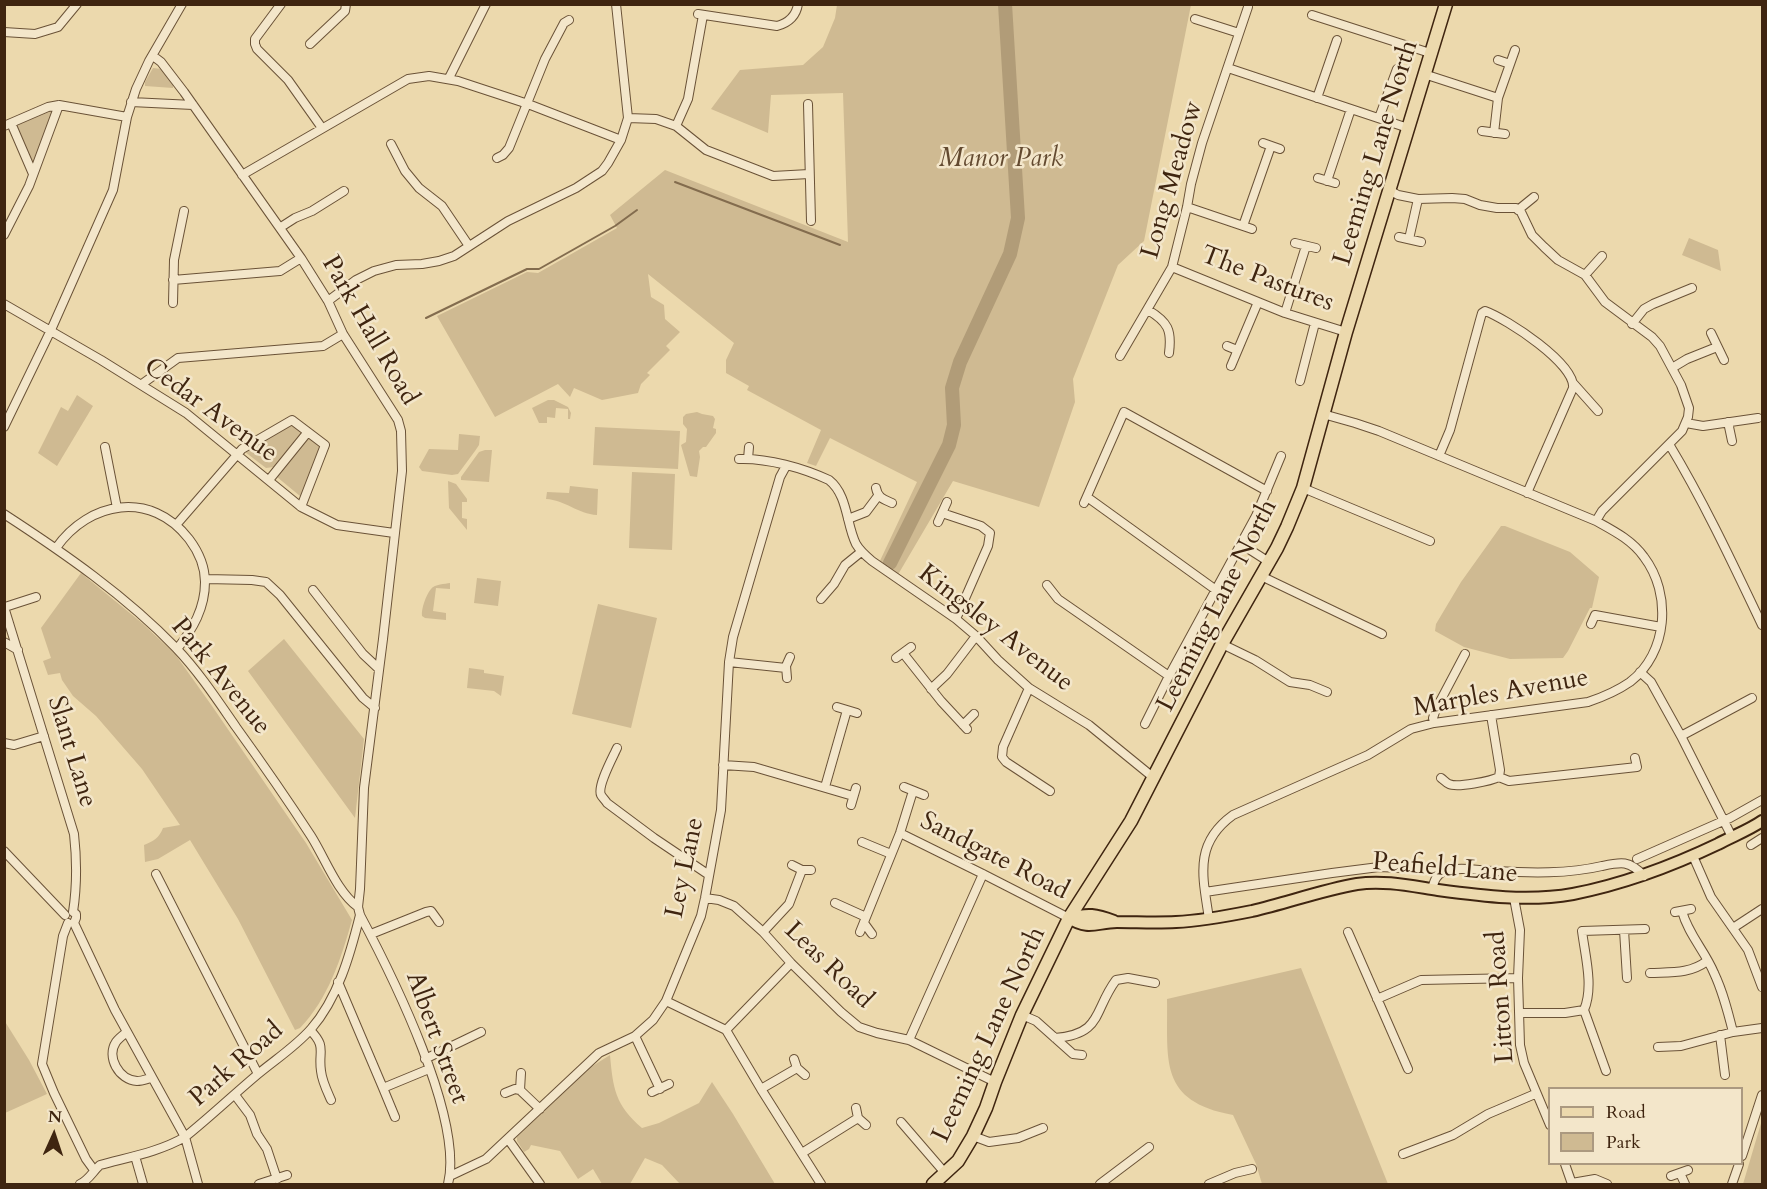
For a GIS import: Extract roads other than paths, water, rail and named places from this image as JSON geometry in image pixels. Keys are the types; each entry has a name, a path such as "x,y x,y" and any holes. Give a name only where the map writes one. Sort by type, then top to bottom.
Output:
{"highway":[{"name":"Leeming Lane North","path":"933,1185 958,1161 973,1136 1022,1015 1069,918 1131,821 1222,644 1287,527 1303,488 1346,332 1446,4"}],"main road":[{"name":"Peafield Lane","path":"1069,918 1088,925 1100,925 1114,921 1176,922 1209,919 1253,911 1356,884 1386,883 1480,896 1514,898 1571,894 1644,876 1693,856 1762,821"}],"street":[{"path":"4,32 35,34 58,27 77,4"},
{"path":"4,427 51,330 112,189 131,102 149,61 182,4"},
{"path":"281,4 255,39 255,44 257,49 288,80 322,129"},
{"path":"310,44 345,11 346,4"},
{"path":"328,301 356,280 374,271 396,265 440,261 454,256 508,221 576,188 602,171 621,140 628,118 616,4"},
{"path":"676,126 688,99 700,15 777,26 788,23 797,10 798,4"},
{"path":"449,78 484,5"},
{"name":"Long Meadow","path":"1120,356 1172,267 1191,184 1248,7"},
{"path":"1312,15 1430,53"},
{"path":"1199,30 1198,20 1239,33"},
{"path":"497,159 503,156 509,148 545,59 564,23 569,21"},
{"path":"1317,98 1337,40"},
{"path":"1323,46 1334,50"},
{"path":"1494,133 1498,98 1515,50"},
{"name":"Park Hall Road","path":"153,56 161,62 193,105 302,258 328,301 343,334 398,420 401,431 402,471 364,788 359,912"},
{"path":"1498,60 1510,64"},
{"path":"1228,68 1408,128"},
{"path":"1379,118 1397,69"},
{"path":"1424,74 1498,98"},
{"path":"242,175 408,80 429,76 449,78 528,104 621,140"},
{"path":"131,102 193,105"},
{"path":"808,104 811,221"},
{"path":"33,174 8,125 48,107 59,105 127,117"},
{"path":"5,232 29,186 59,105"},
{"path":"1317,178 1331,182 1351,109"},
{"path":"628,118 656,119 676,126 706,150 773,176 809,174"},
{"path":"1482,131 1505,135"},
{"path":"392,144 405,171 419,188 442,206 469,246"},
{"path":"1243,226 1267,144 1280,149"},
{"path":"281,227 312,211 344,190"},
{"path":"1389,190 1398,195 1418,199 1465,199 1480,205 1516,208 1538,241 1558,260 1585,275 1605,302 1652,337 1660,346 1687,400 1689,408 1686,423 1682,431 1602,511 1596,521"},
{"path":"1518,210 1534,196"},
{"path":"1409,239 1418,199"},
{"path":"1187,207 1252,229"},
{"path":"173,303 174,260 184,211"},
{"path":"1399,237 1421,242"},
{"path":"1295,243 1316,248"},
{"path":"1284,313 1306,246"},
{"path":"1585,275 1602,256"},
{"path":"173,280 280,271 302,258"},
{"name":"The Pastures","path":"1172,267 1284,313 1346,332"},
{"path":"1632,324 1644,309 1692,288"},
{"path":"1231,366 1258,302"},
{"name":"Cedar Avenue","path":"4,304 142,384 186,413 302,507 337,525 394,533"},
{"path":"1148,310 1164,322 1169,331 1171,342 1169,354"},
{"path":"1439,456 1450,430 1482,313 1485,311 1543,346 1571,376 1573,383 1573,388 1527,492"},
{"path":"1300,381 1315,323"},
{"path":"1711,333 1724,360"},
{"path":"142,384 178,358 322,346 343,334"},
{"path":"1227,346 1237,350"},
{"path":"1672,368 1687,359 1717,347"},
{"path":"1293,369 1302,372"},
{"path":"1573,383 1598,411"},
{"path":"1216,590 1085,500 1124,412 1267,490"},
{"name":"Marples Avenue","path":"1209,919 1205,892 1204,852 1213,833 1233,814 1368,755 1412,729 1434,723 1588,702 1620,689 1650,660 1658,641 1662,612 1659,586 1649,564 1633,545 1618,533 1596,521 1371,428 1323,414"},
{"path":"1686,423 1703,426 1758,418"},
{"path":"176,525 242,449 292,420 325,446 302,507"},
{"path":"1728,422 1732,441"},
{"path":"269,480 307,433"},
{"path":"1669,444 1717,529 1762,625"},
{"path":"105,447 117,508"},
{"path":"748,459 749,447"},
{"path":"1145,724 1241,544 1281,456"},
{"path":"739,459 770,461 823,477 836,485 843,500 856,544 861,552 845,564 834,584 821,599"},
{"name":"Ley Lane","path":"450,1176 486,1159 599,1053 635,1036 653,1020 666,1001 701,916 721,810 729,662 733,637 780,477 786,466"},
{"path":"1303,488 1430,541"},
{"path":"848,519 866,512 877,492 892,503"},
{"path":"938,522 947,502"},
{"path":"56,548 67,533 80,522 99,512 117,508 139,508 153,512 176,525 195,547 206,579 199,615 177,649"},
{"path":"942,513 981,526 990,533 988,546 956,620"},
{"name":"Park Avenue","path":"4,514 56,548 127,603 177,649 237,728 311,837 345,895 359,912"},
{"path":"1241,544 1269,562"},
{"name":"Kingsley Avenue","path":"861,552 976,636 1029,688 1089,725 1154,778"},
{"path":"1261,576 1382,634"},
{"path":"206,579 266,582 280,595 363,698 375,708"},
{"path":"1047,585 1058,599 1169,676"},
{"path":"319,592 363,654 379,669"},
{"name":"Slant Lane","path":"36,596 4,607 8,633 18,650 45,736 74,834 77,858 76,888 70,918 63,936 42,1064 86,1159 94,1170"},
{"path":"1591,624 1595,615 1661,627"},
{"path":"931,689 947,674 976,636"},
{"path":"4,642 18,650"},
{"path":"1222,644 1255,660 1290,682 1327,692"},
{"path":"911,648 899,656 965,727 974,714"},
{"path":"1434,723 1436,709 1465,654"},
{"path":"787,678 786,668 790,657"},
{"path":"729,662 786,668"},
{"path":"1640,672 1651,682 1732,837"},
{"path":"1029,688 1003,747 1002,757 1050,791"},
{"path":"1314,699 1318,688"},
{"path":"1739,693 1744,702"},
{"path":"1681,736 1752,698"},
{"path":"837,707 857,713"},
{"path":"825,787 847,710"},
{"path":"1491,715 1500,770 1499,777"},
{"path":"4,743 14,745 45,736"},
{"path":"617,748 600,789 601,796 654,838 709,874"},
{"path":"1499,777 1509,781 1637,766 1635,758"},
{"path":"723,765 754,767 825,787 855,792 850,805"},
{"path":"1441,778 1449,785 1458,785 1494,780 1499,777"},
{"path":"1037,795 1042,786"},
{"path":"904,787 924,795"},
{"path":"860,932 900,833 913,790"},
{"path":"1637,859 1723,821 1762,800"},
{"name":"Sandgate Road","path":"900,833 1069,918"},
{"path":"1751,845 1762,840"},
{"path":"862,842 891,854"},
{"path":"4,851 70,918 151,1078 185,1137 198,1185"},
{"path":"1693,856 1711,897 1748,950 1762,987"},
{"path":"1205,892 1379,867 1536,872 1582,870 1622,863 1632,865 1644,876"},
{"path":"792,865 802,870 811,870"},
{"path":"763,932 789,904 802,870"},
{"path":"1432,889 1437,876 1449,870"},
{"path":"156,874 258,1074"},
{"path":"909,1041 983,874"},
{"name":"Leas Road","path":"705,898 734,906 763,932 851,1022 866,1030 909,1041 994,1082"},
{"name":"Litton Road","path":"1514,898 1520,930 1518,978 1520,1045 1524,1064 1548,1121"},
{"path":"835,903 865,920 872,934"},
{"path":"1691,909 1678,911 1714,973 1733,1032"},
{"path":"1733,928 1762,909"},
{"path":"371,934 431,911 439,922"},
{"name":"Albert Street","path":"359,912 391,975 429,1069 440,1103 451,1153 448,1185"},
{"name":"Park Road","path":"94,1170 100,1165 152,1152 185,1137 258,1074 294,1047 310,1030 330,1000 349,957 359,912"},
{"path":"1606,1071 1584,1010 1588,1001 1587,956 1582,931 1645,929"},
{"path":"1624,930 1627,978"},
{"path":"1348,932 1408,1069"},
{"path":"1650,973 1660,969 1690,971 1707,961"},
{"path":"726,1030 791,963"},
{"path":"1055,1038 1076,1035 1089,1027 1116,980 1128,978 1155,983"},
{"path":"1377,999 1421,980 1518,978"},
{"path":"338,982 395,1117"},
{"path":"666,1001 726,1030 821,1185"},
{"path":"1520,1013 1565,1013 1584,1010"},
{"path":"1022,1015 1036,1021 1073,1054 1082,1055"},
{"path":"1664,1050 1733,1032 1762,1028"},
{"path":"310,1030 322,1046 320,1068 331,1100"},
{"path":"127,1032 117,1040 113,1048 115,1065 129,1079 139,1081 151,1078"},
{"path":"425,1059 481,1032"},
{"path":"1720,1035 1727,1070"},
{"path":"635,1036 656,1091 669,1084"},
{"path":"794,1059 797,1068 805,1075"},
{"path":"761,1089 797,1068"},
{"path":"383,1088 429,1069"},
{"path":"520,1090 521,1073"},
{"path":"505,1093 520,1090 540,1109"},
{"path":"1403,1154 1453,1135 1488,1114 1536,1094"},
{"path":"234,1095 250,1115 257,1134 267,1149 277,1179"},
{"path":"1743,1153 1762,1095"},
{"path":"856,1108 858,1118 866,1125"},
{"path":"802,1153 858,1118"},
{"path":"901,1122 945,1173"},
{"path":"973,1136 989,1142 1018,1138 1042,1128"},
{"path":"508,1139 540,1185"},
{"path":"1100,1185 1149,1147"},
{"path":"135,1156 143,1185"},
{"path":"1565,1165 1572,1184 1595,1179 1607,1185"},
{"path":"1732,1185 1739,1165"},
{"path":"1209,1185 1235,1173 1252,1169"},
{"path":"85,1183 94,1170"},
{"path":"1671,1176 1684,1172 1685,1185"},
{"path":"260,1185 287,1175"}],"waterway":[{"path":"890,563 949,445 954,425 952,388 960,362 1010,254 1018,218 1005,4"},
{"path":"675,182 840,245"},
{"path":"426,318 527,269 539,269 615,226 637,210"}],"park label":[{"name":"Manor Park","path":"1001,160"}]}
